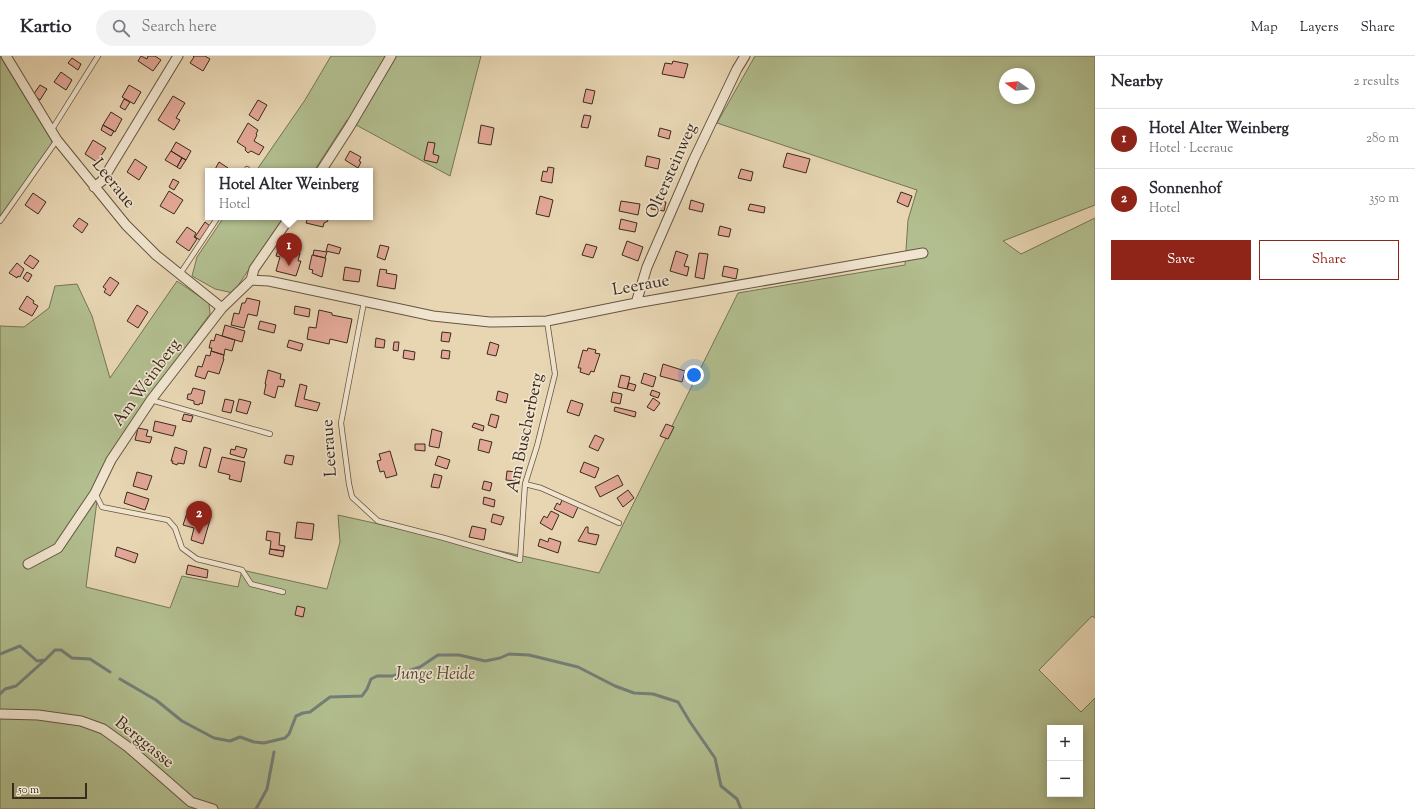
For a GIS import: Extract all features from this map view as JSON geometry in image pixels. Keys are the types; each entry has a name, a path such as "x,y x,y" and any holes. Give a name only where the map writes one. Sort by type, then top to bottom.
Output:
{"street":[{"name":"Leeraue","path":"6,56 57,140 126,225 156,255 222,308"},
{"path":"94,187 102,180 178,56"},
{"path":"323,168 350,126 391,56"},
{"name":"Oltersteinweg","path":"636,303 647,267 691,167 737,69 745,56"},
{"name":"Am Weinberg","path":"28,564 58,548 95,493 111,460 151,400 222,308 251,280 254,269 288,220"},
{"name":"Leeraue","path":"251,280 269,281 433,316 490,322 547,321 636,303 923,253"},
{"name":"Berggasse","path":"0,714 38,715 81,721 103,729 128,747 190,802 213,809"}],"lane":[{"path":"51,131 98,56"},
{"path":"0,220 57,140"},
{"path":"180,274 216,220"},
{"name":"Leeraue","path":"352,496 341,423 364,302"},
{"name":"Am Buscherberg","path":"352,496 378,521 520,560 525,484 537,446 555,374 547,321"},
{"path":"151,400 270,434"},
{"path":"525,484 541,488 619,523"},
{"path":"95,493 102,508 168,520 175,528 182,548 197,559 242,570 251,584 284,592"}],"green space":[{"path":"0,56 53,143 0,216"},
{"path":"331,56 481,56 450,176 347,120 316,168 258,168 305,100"},
{"name":"Junge Heide","path":"755,56 1095,56 1095,205 1003,241 1021,254 1095,218 1095,618 1092,616 1039,670 1081,712 1095,698 1095,809 0,809 0,326 24,327 49,308 55,286 77,284 92,316 110,378 177,281 209,303 210,314 150,395 98,493 86,587 170,608 182,576 238,587 242,570 327,589 340,542 338,515 599,573 738,293 905,265 908,220 917,190 717,123"},
{"path":"222,220 282,220 233,293 215,289 192,276 197,257"}],"building":[{"path":"141,56 147,59 148,56 155,56 161,60 153,71 138,61"},
{"path":"193,56 205,56 210,59 203,71 190,63 194,57"},
{"path":"72,58 81,64 78,70 68,63"},
{"path":"673,61 688,64 684,78 662,74 665,63 672,64"},
{"path":"61,72 72,80 66,90 54,82"},
{"path":"40,85 47,89 40,100 33,95"},
{"path":"129,85 141,92 134,104 122,97"},
{"path":"586,89 595,91 592,104 583,102"},
{"path":"173,96 185,103 176,118 180,120 174,130 158,120"},
{"path":"124,99 130,102 125,110 120,107"},
{"path":"258,100 267,105 258,121 249,115"},
{"path":"111,112 122,119 115,132 103,125"},
{"path":"584,115 591,116 588,128 581,127"},
{"path":"248,123 258,130 254,141 264,147 259,155 251,151 248,153 245,150 246,148 237,142"},
{"path":"103,125 114,131 111,136 101,130"},
{"path":"481,125 494,128 491,145 478,143"},
{"path":"660,128 671,131 669,139 658,136"},
{"path":"93,140 106,148 97,162 85,154"},
{"path":"176,142 191,151 186,160 171,151"},
{"path":"428,142 435,143 433,154 439,156 437,163 424,160"},
{"path":"171,151 182,158 177,167 165,160"},
{"path":"350,151 361,157 359,161 361,162 358,168 345,160"},
{"path":"787,153 810,159 806,173 783,167"},
{"path":"647,156 660,159 658,169 645,166"},
{"path":"182,158 186,160 180,169 177,167"},
{"path":"135,159 147,167 139,180 127,172"},
{"path":"219,162 228,168 216,168"},
{"path":"548,167 554,168 552,183 541,181 543,171 547,172"},
{"path":"741,169 753,172 751,181 738,178"},
{"path":"173,179 179,182 174,190 169,187"},
{"path":"169,191 183,200 174,214 160,206"},
{"path":"901,192 912,196 908,207 897,202"},
{"path":"33,193 46,202 38,214 25,205"},
{"path":"540,196 553,200 549,217 536,214"},
{"path":"653,200 666,202 664,211 651,209"},
{"path":"691,200 704,204 702,212 689,209"},
{"path":"621,201 640,204 638,215 619,211"},
{"path":"750,204 765,207 764,213 748,210"},
{"path":"79,218 88,224 82,233 73,226"},
{"path":"621,219 637,223 635,232 619,229"},
{"path":"307,220 328,221 324,223 323,227 306,223"},
{"path":"205,222 210,226 200,240 195,237"},
{"path":"720,226 731,229 729,237 718,235"},
{"path":"187,227 196,233 194,237 197,239 189,251 176,242"},
{"path":"627,241 643,247 638,261 622,255"},
{"path":"328,244 341,248 339,254 326,251"},
{"path":"586,244 597,247 593,258 582,255"},
{"path":"380,245 389,247 385,260 377,257"},
{"path":"279,247 300,253 298,261 301,261 296,276 276,271 280,257 276,256"},
{"path":"314,250 327,252 325,258 313,255"},
{"path":"676,251 688,255 684,266 689,267 687,276 670,271"},
{"path":"699,253 708,254 704,279 695,277"},
{"path":"30,255 39,261 33,269 24,263"},
{"path":"312,255 326,258 322,277 312,273 313,270 309,269"},
{"path":"17,263 24,269 20,277 18,276 17,278 9,273"},
{"path":"724,266 738,269 736,279 722,276"},
{"path":"345,267 361,270 359,282 343,280"},
{"path":"380,269 387,270 386,273 397,275 395,289 377,286"},
{"path":"27,272 32,275 28,282 23,278"},
{"path":"110,277 119,283 110,296 104,292 106,289 103,287"},
{"path":"27,296 38,306 32,316 19,309"},
{"path":"247,298 260,301 257,316 248,314 244,328 231,325 234,313 239,314 242,303 245,303"},
{"path":"137,305 148,312 138,328 127,321"},
{"path":"295,306 310,309 309,317 294,314"},
{"path":"319,310 332,313 332,315 352,319 347,343 330,339 329,344 307,339 309,327 316,328"},
{"path":"260,321 276,325 274,333 258,329"},
{"path":"225,325 245,331 242,342 222,336"},
{"path":"442,332 451,333 449,342 441,341"},
{"path":"216,334 235,340 232,351 225,349 224,355 211,351 212,348 209,348 211,340 214,341"},
{"path":"376,338 385,340 384,348 375,347"},
{"path":"289,340 303,344 301,351 287,347"},
{"path":"394,342 399,342 398,351 393,350"},
{"path":"490,342 499,345 496,356 487,354"},
{"path":"588,348 596,350 595,353 600,354 594,372 591,371 589,375 580,372 581,368 578,368 583,350 587,351"},
{"path":"404,350 415,352 414,360 403,358"},
{"path":"442,350 450,351 449,359 441,358"},
{"path":"211,351 224,355 219,374 208,371 205,379 195,376 198,366 202,367 206,355 210,356"},
{"path":"663,364 685,371 682,382 660,376"},
{"path":"268,370 281,374 280,379 285,380 283,387 278,386 275,398 264,394"},
{"path":"644,373 656,377 653,387 641,383"},
{"path":"621,375 630,377 627,389 618,387"},
{"path":"629,383 636,385 634,391 627,389"},
{"path":"300,384 307,386 304,399 320,403 317,411 295,406"},
{"path":"193,388 205,391 202,404 194,404 194,401 187,399 188,394 191,394"},
{"path":"652,390 660,393 658,398 650,395"},
{"path":"498,391 508,394 506,403 496,400"},
{"path":"613,392 622,394 620,404 611,402"},
{"path":"653,398 660,403 654,411 647,407"},
{"path":"225,399 234,401 231,413 222,411"},
{"path":"239,399 251,402 247,414 236,411"},
{"path":"571,400 583,404 579,416 567,412"},
{"path":"615,407 636,412 635,417 614,411"},
{"path":"184,414 193,416 191,422 182,420"},
{"path":"491,414 499,416 496,428 488,425"},
{"path":"155,421 176,426 173,436 153,431"},
{"path":"474,423 484,426 483,431 472,427"},
{"path":"666,424 674,427 668,439 660,436"},
{"path":"138,428 148,430 146,436 152,437 150,443 135,440"},
{"path":"432,429 442,432 439,448 429,446"},
{"path":"595,435 604,439 598,451 589,447"},
{"path":"480,439 492,442 489,453 478,450"},
{"path":"415,444 425,444 425,451 415,450"},
{"path":"236,446 247,449 244,458 230,454 231,449 235,450"},
{"path":"175,447 187,451 184,464 178,463 177,465 172,463 173,461 171,461"},
{"path":"204,447 211,449 206,468 199,466"},
{"path":"390,451 397,475 386,478 384,471 380,472 377,461 381,460 379,454"},
{"path":"286,455 294,456 292,465 284,463"},
{"path":"438,456 450,460 447,469 435,465"},
{"path":"222,457 245,462 241,482 229,479 230,475 218,472"},
{"path":"584,462 599,468 595,478 580,472"},
{"path":"507,471 516,472 515,481 506,480"},
{"path":"137,472 152,476 147,490 133,486"},
{"path":"434,474 442,476 439,488 431,487"},
{"path":"618,475 623,485 600,497 595,487"},
{"path":"484,481 492,483 490,491 482,489"},
{"path":"628,490 634,498 623,507 617,498"},
{"path":"127,492 149,499 145,510 124,503"},
{"path":"484,497 495,500 494,507 483,504"},
{"path":"562,500 578,507 573,518 554,509 557,503 560,505"},
{"path":"551,511 559,515 552,530 540,523 544,516 547,518"},
{"path":"187,513 210,520 203,544 191,540 194,528 183,525"},
{"path":"493,514 504,517 501,525 491,522"},
{"path":"297,522 314,524 312,540 295,538"},
{"path":"472,526 486,529 484,540 469,537"},
{"path":"586,527 588,527 588,533 599,535 596,545 578,541"},
{"path":"267,531 280,533 279,545 285,546 284,551 270,549 271,541 266,540"},
{"path":"549,538 561,542 558,553 538,546 540,539 548,542"},
{"path":"117,547 138,554 135,563 115,556"},
{"path":"270,549 284,551 283,557 269,554"},
{"path":"188,565 208,570 207,578 186,574"},
{"path":"297,606 305,608 303,617 295,615"}],"waterway":[{"path":"0,654 20,646 37,661 45,660 55,650 61,650 72,658 90,659 110,672"},
{"path":"120,679 156,700 182,721 214,738 230,741 240,737 254,742 264,743 285,738 289,734 296,716 310,712 330,697 362,696 371,679 377,676 393,676 420,667 438,655 459,655 485,661 500,658 509,654 529,655 578,667 615,686 634,693 653,694 678,702 715,758 721,786 737,799 741,809"},
{"path":"0,694 5,689 16,686 45,660"},
{"path":"256,809 267,789 274,752"}],"place":[{"name":"Hotel Alter Weinberg","path":"289,266"},
{"name":"Sonnenhof","path":"199,534"}]}
